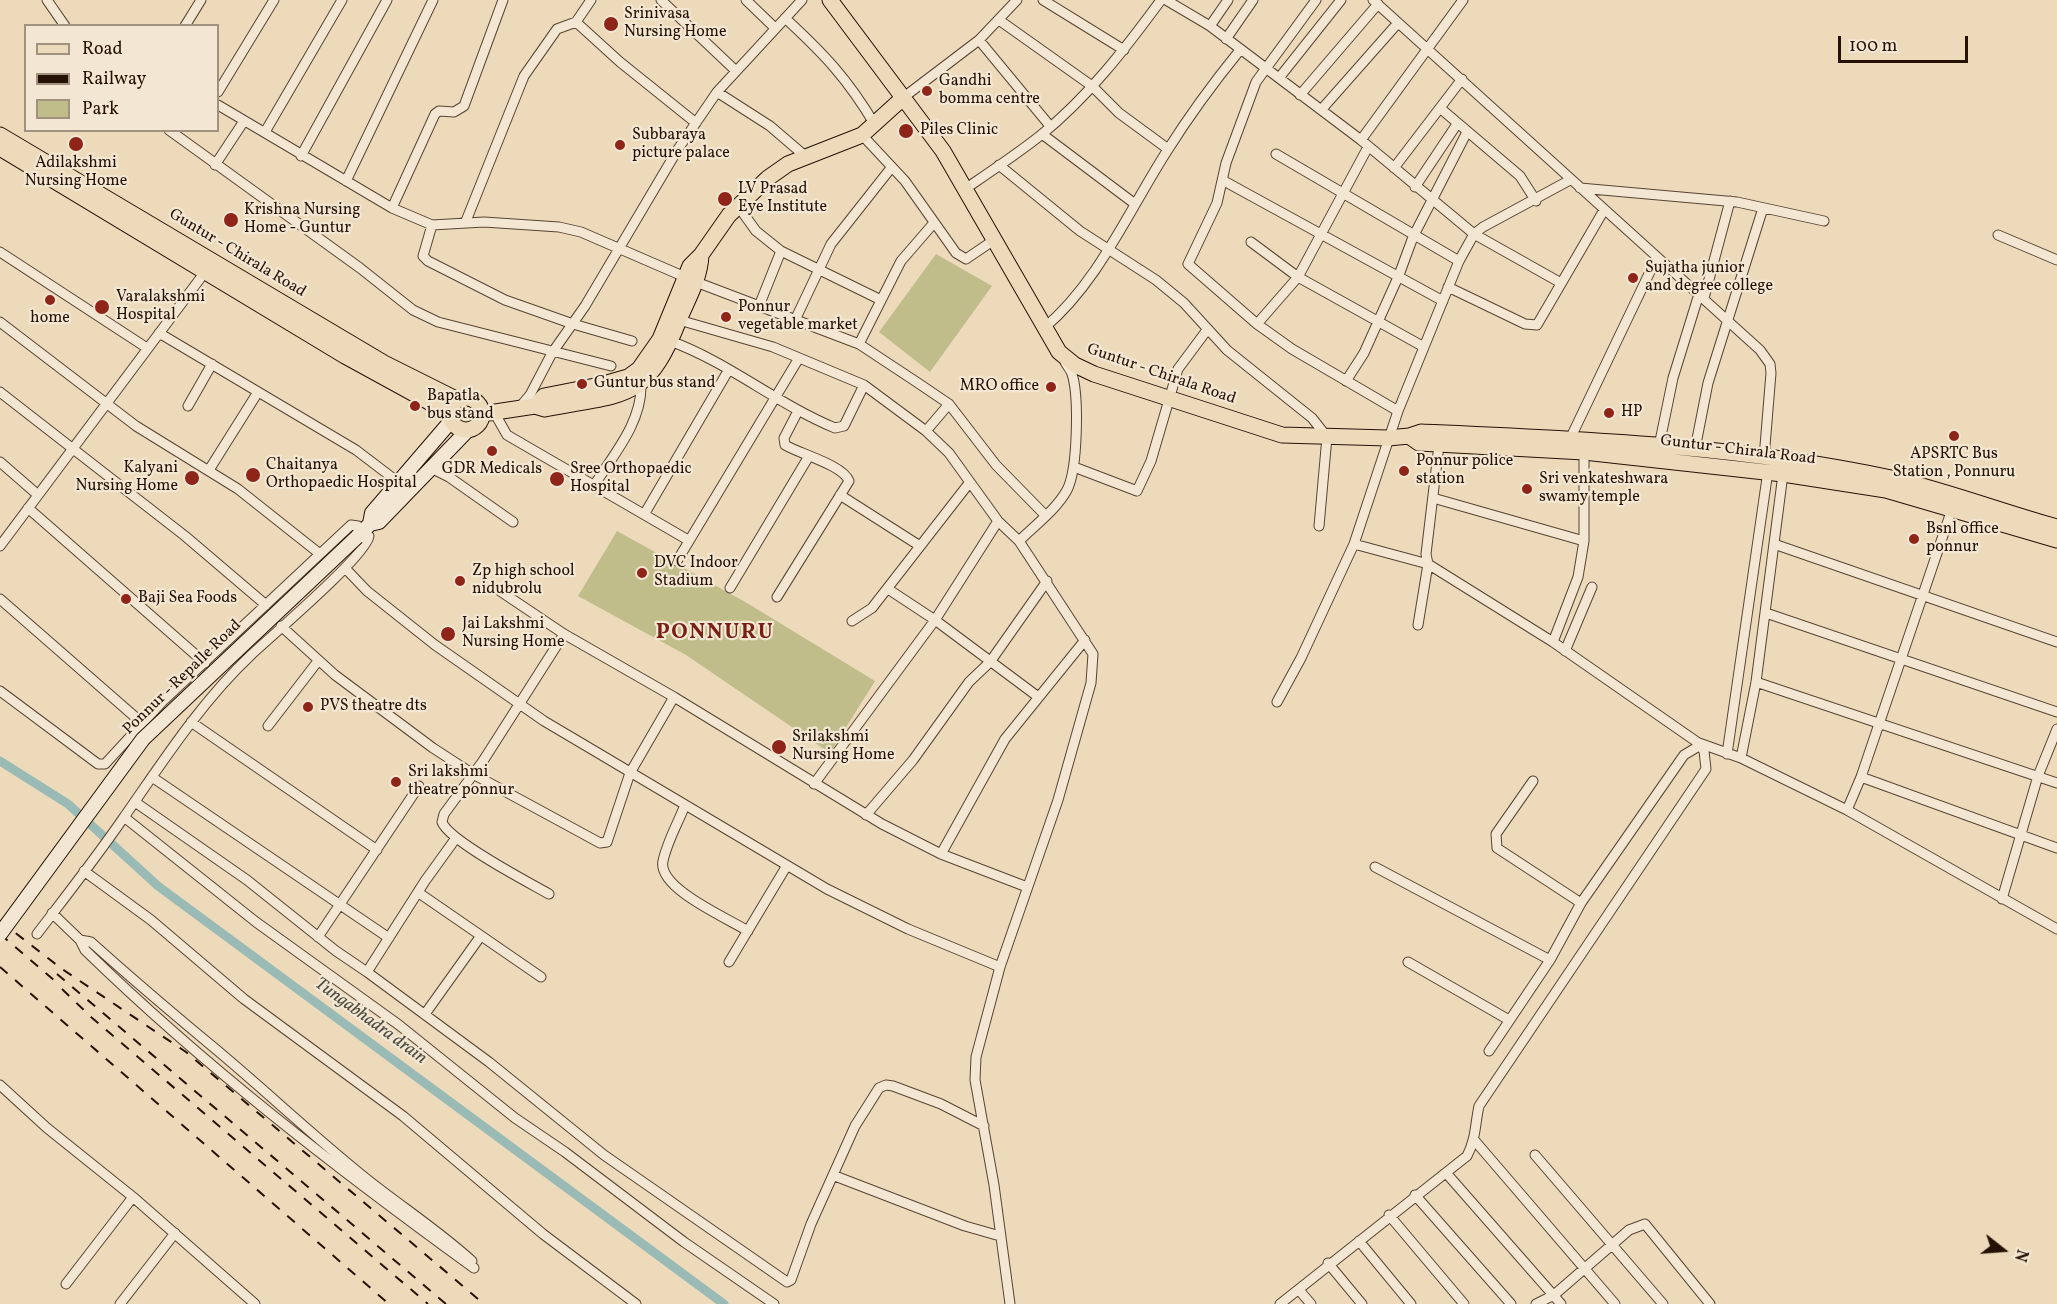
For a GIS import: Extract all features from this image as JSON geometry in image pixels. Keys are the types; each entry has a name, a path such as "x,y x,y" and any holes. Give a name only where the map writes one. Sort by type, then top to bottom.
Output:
{"main road":[{"name":"Guntur - Chirala Road","path":"836,2 943,151 1059,352 1075,365 1094,374 1282,435 1388,438 1420,432 1570,438 1695,449 1772,468 1886,490 2057,540"},
{"path":"535,406 544,396 600,385 628,377 639,369 660,339 701,255 738,206 768,178 788,164 862,135 904,97"},
{"name":"Guntur - Chirala Road","path":"0,135 104,203 208,266 345,356 450,417"},
{"name":"Guntur - Chirala Road","path":"0,148 104,203"},
{"name":"Guntur - Chirala Road","path":"208,266 384,363 458,400"},
{"path":"488,414 474,400 458,400 450,417 456,427 467,431 478,425 488,414 535,406 545,409 623,394 641,385 652,374 670,341 679,320 690,279"},
{"name":"Ponnur - Repalle Road","path":"363,530 372,513 450,417"},
{"name":"Ponnur - Repalle Road","path":"0,934 143,739 363,530 379,522 467,431"},
{"name":"Guntur - Chirala Road","path":"1408,436 1419,443 1439,445 1584,453 1895,479 2057,527"}],"street":[{"path":"47,0 64,24"},
{"path":"186,24 201,0"},
{"path":"219,90 274,0"},
{"path":"265,132 342,0"},
{"path":"301,156 387,0"},
{"path":"346,181 433,0"},
{"path":"393,208 435,114 439,111 454,112 464,106 503,0"},
{"path":"466,221 524,76 557,29 576,22 591,0"},
{"path":"661,0 735,71"},
{"path":"746,0 775,28"},
{"path":"515,411 530,395 552,353 573,324 659,177 717,92 802,0"},
{"path":"904,97 979,40 1017,0"},
{"path":"1043,0 1124,50"},
{"path":"965,189 1042,134 1092,86 1124,50 1161,0"},
{"path":"1166,0 1209,26 1365,143 1474,234 1562,283"},
{"path":"1209,26 1228,0"},
{"path":"1226,39 1253,0"},
{"path":"1316,0 1256,82 1226,164 1224,181 1217,203 1188,264 1257,324 1292,350 1398,411"},
{"path":"1279,78 1341,0"},
{"path":"1257,324 1298,277 1365,143 1462,0"},
{"path":"1300,95 1375,2 1760,350 1770,364 1774,544 1756,682 1741,758"},
{"path":"785,18 825,54 847,80 875,124"},
{"path":"999,20 1092,86 1119,113 1168,149"},
{"path":"576,22 620,62 696,123"},
{"path":"1321,110 1397,24"},
{"path":"979,40 1050,126"},
{"path":"1044,328 1061,314 1107,250 1168,149 1240,50"},
{"path":"1394,168 1462,79"},
{"path":"717,92 770,126 805,156"},
{"path":"219,106 301,156 393,208 432,225 466,221 559,228 581,232 690,279 859,344 949,404 996,465 1046,515"},
{"path":"1440,108 1520,176 1536,201"},
{"path":"215,165 244,121"},
{"path":"1415,187 1457,124"},
{"path":"173,132 360,268 413,310 438,322 552,353 611,366"},
{"path":"1346,381 1364,353 1399,275 1413,237 1467,132"},
{"path":"1042,134 1135,204"},
{"path":"862,135 915,194 933,224 956,253 966,259 994,240"},
{"path":"1276,154 1413,237 1459,261"},
{"path":"999,165 1080,231 1156,280 1185,303 1227,350 1312,418 1327,437 1319,526"},
{"path":"796,318 831,244 891,168"},
{"path":"1277,702 1302,658 1354,544 1374,491 1388,438 1398,411 1459,261 1474,234 1570,180"},
{"path":"1224,181 1443,301"},
{"path":"1580,188 1730,201 1824,221"},
{"path":"1659,446 1673,378 1730,201"},
{"path":"738,206 756,231 781,251 881,300"},
{"path":"1695,449 1708,383 1763,208"},
{"path":"1448,287 1532,326 1540,322 1604,210"},
{"path":"859,344 901,261 933,224"},
{"path":"432,225 423,250 425,259 490,293 573,324 632,341"},
{"path":"1998,235 2057,260"},
{"path":"1251,242 1298,277 1424,347"},
{"path":"759,306 781,251"},
{"path":"0,252 147,348"},
{"path":"1570,438 1657,257"},
{"path":"0,546 3,533 28,508 74,449 105,403 208,266"},
{"path":"679,320 773,347 864,385 926,431 949,453 998,521 1019,541 1093,654 1091,683 1049,827 1000,967 976,1057 975,1080 1010,1304"},
{"path":"0,322 136,426 238,489 320,554"},
{"path":"1074,467 1137,491 1151,461 1178,369 1207,330"},
{"path":"159,333 356,450 398,482"},
{"path":"670,341 697,351 776,399 835,428 842,428 864,385"},
{"path":"1019,541 1046,515 1067,489 1074,467 1077,452 1072,374 1059,352"},
{"path":"677,561 799,358"},
{"path":"188,406 212,364"},
{"path":"645,513 728,371"},
{"path":"595,484 635,418 641,400 641,385"},
{"path":"0,392 185,536 266,605"},
{"path":"209,470 258,392"},
{"path":"926,431 949,404"},
{"path":"777,597 849,481 847,476 788,447 783,441 798,411"},
{"path":"488,414 507,435 688,540"},
{"path":"1418,625 1428,564 1426,554 1439,445"},
{"path":"1553,642 1578,577 1584,541 1584,453"},
{"path":"730,588 809,456"},
{"path":"0,462 38,495"},
{"path":"431,468 449,477 513,522"},
{"path":"1727,754 1772,468"},
{"path":"852,621 872,608 970,482"},
{"path":"840,495 920,546"},
{"path":"1433,498 1584,541"},
{"path":"28,508 205,663"},
{"path":"1848,810 1952,509"},
{"path":"814,784 935,620 998,521"},
{"path":"0,692 102,765 142,723 351,525 355,524 370,538 345,568 230,675 190,722 123,819 37,934"},
{"path":"1354,544 1428,564 1553,642 1702,750 1741,758 1848,810 2057,930"},
{"path":"1774,544 2057,642"},
{"path":"345,568 367,591 405,622 544,721 786,867 908,929 1000,967"},
{"path":"866,815 913,759 969,682 990,662 1047,581"},
{"path":"1565,651 1592,587"},
{"path":"888,589 935,620 1037,696"},
{"path":"500,591 564,634 674,697 866,815 941,854 1027,886"},
{"path":"0,599 142,723"},
{"path":"1749,605 1900,660 2057,712"},
{"path":"281,626 318,661 433,748 474,774 600,843 607,842 630,773 674,697"},
{"path":"549,894 456,838 444,827 442,818 474,774 564,634"},
{"path":"941,854 1005,739 1037,696 1085,640"},
{"path":"268,726 318,661"},
{"path":"1756,682 2057,783"},
{"path":"190,722 377,850"},
{"path":"2002,898 2038,776 2057,729"},
{"path":"1489,1051 1550,960 1581,903 1684,756 1702,750"},
{"path":"1280,1304 1328,1263 1415,1195 1447,1174 1467,1156 1475,1141 1479,1106 1684,805 1706,769 1702,750"},
{"path":"152,777 389,938"},
{"path":"1861,777 2057,848"},
{"path":"1533,781 1496,834 1497,848 1581,903"},
{"path":"318,937 419,786"},
{"path":"135,802 247,880 318,937 425,1014 604,1155 783,1281 791,1280 812,1224 855,1126 871,1097 879,1088 886,1085 941,1104 984,1126"},
{"path":"685,805 662,862 663,873 673,887 748,930"},
{"path":"123,819 256,922 392,1019 515,1118 565,1152 675,1236 774,1304"},
{"path":"367,972 456,838"},
{"path":"729,962 786,867"},
{"path":"1375,867 1550,960"},
{"path":"84,871 151,920 253,1006 403,1116 543,1234 636,1304"},
{"path":"419,893 541,977"},
{"path":"52,914 81,940 85,950 139,1001 257,1102 476,1268 476,1264 438,1231 371,1188 207,1042 146,993 91,942 81,940"},
{"path":"425,1014 480,937"},
{"path":"1408,962 1509,1020"},
{"path":"139,1001 146,993"},
{"path":"198,1051 207,1042"},
{"path":"0,1085 47,1128 133,1197 255,1304"},
{"path":"257,1102 265,1094"},
{"path":"1475,1141 1615,1304"},
{"path":"1535,1155 1663,1304"},
{"path":"1447,1174 1561,1304"},
{"path":"835,1176 926,1212 1000,1236"},
{"path":"1415,1195 1511,1304"},
{"path":"66,1284 133,1197"},
{"path":"1389,1215 1464,1304"},
{"path":"1536,1304 1554,1295 1584,1267 1636,1226 1645,1224 1710,1304"},
{"path":"120,1304 175,1233"},
{"path":"1359,1241 1412,1304"},
{"path":"1328,1263 1362,1304"},
{"path":"1299,1290 1311,1304"}],"green space":[{"path":"936,254 992,286 930,372 879,332"},
{"path":"617,531 747,603 875,681 830,753 686,655 578,596"}],"waterway":[{"name":"Tungabhadra drain","path":"0,761 68,804 158,886 724,1304"}],"railway":[{"path":"0,921 62,969 186,1052 484,1304"},
{"path":"0,934 61,986"},
{"path":"0,967 389,1304"},
{"path":"57,974 446,1304"},
{"path":"62,989 91,1017 428,1304"}],"place":[{"name":"Srinivasa Nursing Home","path":"611,24"},
{"name":"Gandhi bomma centre","path":"927,91"},
{"name":"Piles Clinic","path":"906,131"},
{"name":"Adilakshmi Nursing Home","path":"76,144"},
{"name":"Subbaraya picture palace","path":"620,145"},
{"name":"LV Prasad Eye Institute","path":"725,199"},
{"name":"Krishna Nursing Home - Guntur","path":"231,220"},
{"name":"Sujatha junior and degree college","path":"1633,278"},
{"name":"home","path":"50,300"},
{"name":"Varalakshmi Hospital","path":"102,307"},
{"name":"Ponnur vegetable market","path":"726,317"},
{"name":"Guntur bus stand","path":"582,384"},
{"name":"MRO office","path":"1051,387"},
{"name":"Bapatla bus stand","path":"415,406"},
{"name":"HP","path":"1609,413"},
{"name":"APSRTC Bus Station , Ponnuru","path":"1954,436"},
{"name":"GDR Medicals","path":"492,451"},
{"name":"Ponnur police station","path":"1404,471"},
{"name":"Chaitanya Orthopaedic Hospital","path":"253,475"},
{"name":"Kalyani Nursing Home","path":"192,478"},
{"name":"Sree Orthopaedic Hospital","path":"557,479"},
{"name":"Sri venkateshwara swamy temple","path":"1527,489"},
{"name":"Bsnl office ponnur","path":"1914,539"},
{"name":"DVC Indoor Stadium","path":"642,573"},
{"name":"Zp high school nidubrolu","path":"460,581"},
{"name":"Baji Sea Foods","path":"126,599"},
{"name":"Jai Lakshmi Nursing Home","path":"448,634"},
{"name":"PVS theatre dts","path":"308,707"},
{"name":"Srilakshmi Nursing Home","path":"779,747"},
{"name":"Sri lakshmi theatre ponnur","path":"396,782"}],"district":[{"name":"PONNURU","path":"715,634"}]}
